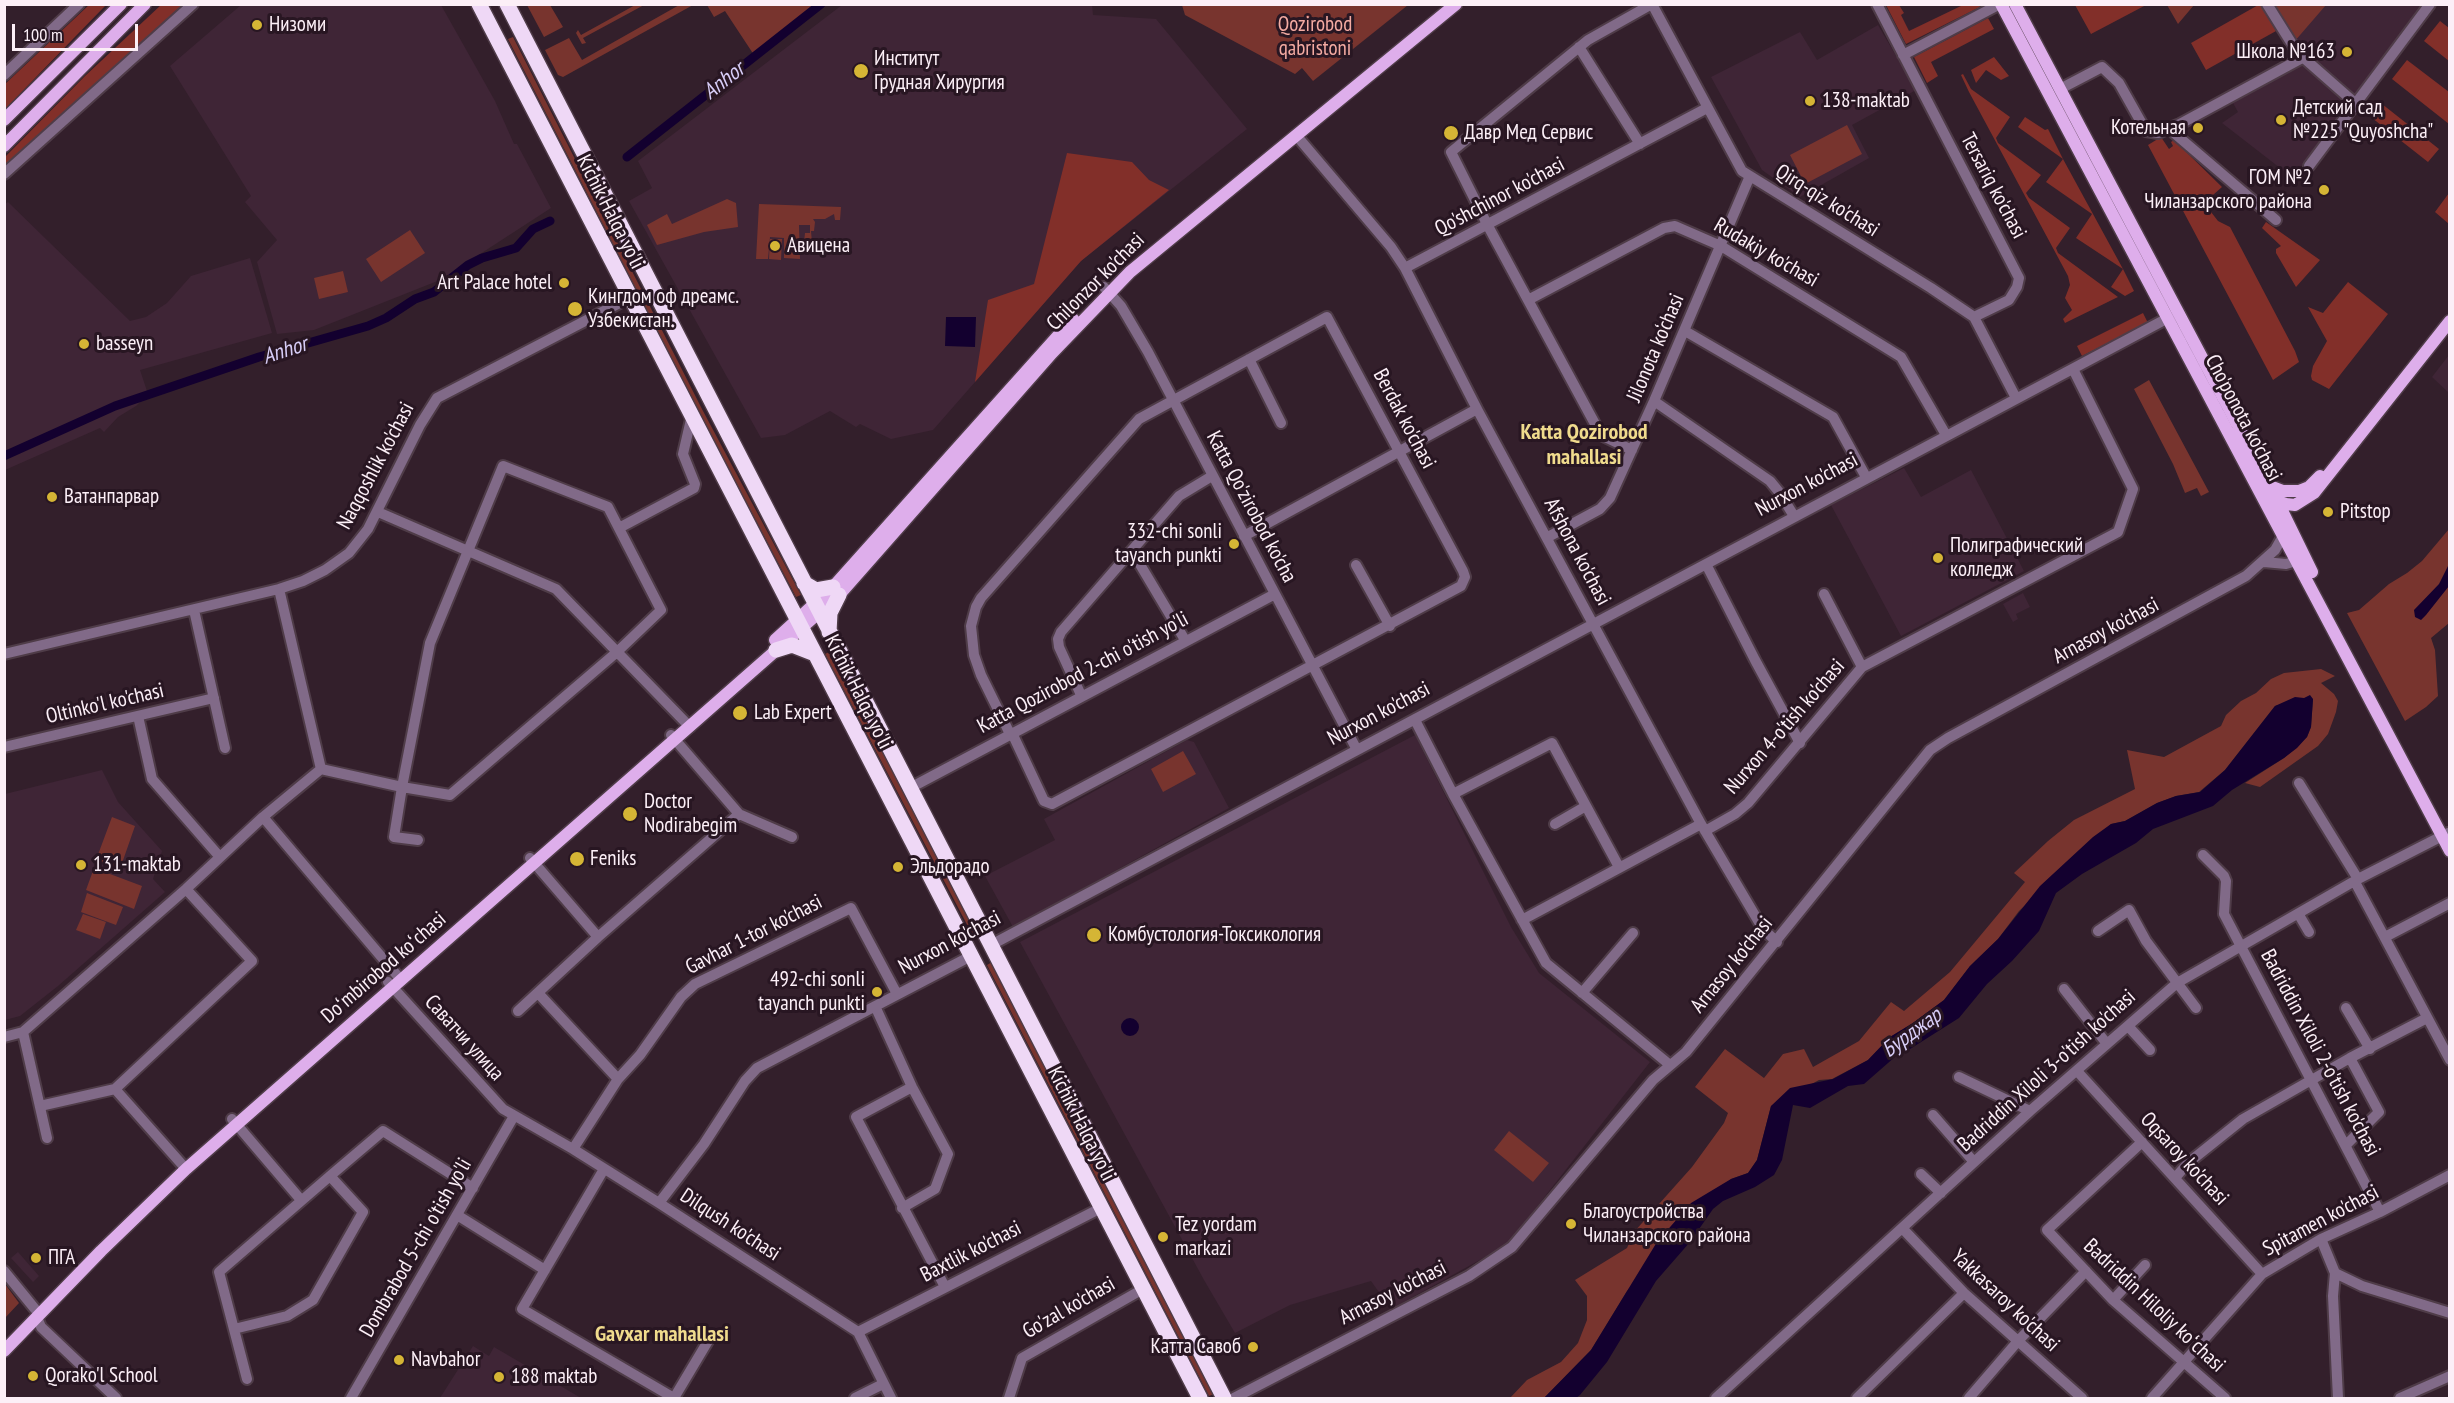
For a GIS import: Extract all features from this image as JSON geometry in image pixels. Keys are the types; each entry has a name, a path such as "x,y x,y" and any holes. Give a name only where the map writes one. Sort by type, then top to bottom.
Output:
{"highway":[{"name":"Kichik Halqa yo'li","path":"479,4 1200,1398"},
{"name":"Kichik Halqa yo'li","path":"507,4 1224,1398"},
{"path":"500,43 501,35 506,28 514,28 521,33"},
{"path":"804,583 816,591 836,591 830,613 829,632"},
{"path":"776,650 792,645 815,654"},
{"name":"Nurxon ko'chasi","path":"971,956 991,945"}],"main road":[{"path":"4,120 121,4"},
{"path":"4,146 145,4"},
{"name":"Chilonzor ko'chasi","path":"800,624 836,591 1049,344 1107,290 1445,4"},
{"name":"Chilonzor ko'chasi","path":"1294,132 1456,4"},
{"name":"Cho'ponota ko'chasi","path":"2001,4 2054,92 2173,315 2446,835 2450,851"},
{"name":"Cho'ponota ko'chasi","path":"2014,4 2054,92"},
{"name":"Arnasoy ko'chasi","path":"2286,531 2309,486 2337,455 2450,311"},
{"name":"Arnasoy ko'chasi","path":"2300,503 2325,481 2450,321"},
{"path":"2265,489 2290,492 2309,486"},
{"path":"2265,489 2278,501 2289,505 2300,503"},
{"name":"Cho'ponota ko'chasi","path":"2278,501 2296,561 2350,655"},
{"name":"Doʻmbirobod koʻchasi","path":"4,1352 184,1166 673,737 776,650 800,624"},
{"name":"Doʻmbirobod koʻchasi","path":"688,724 755,658 800,624"},
{"name":"Doʻmbirobod koʻchasi","path":"4,1340 37,1316"}],"street":[{"path":"4,75 80,4"},
{"path":"4,174 193,4"},
{"path":"1632,450 1601,435 1450,152 1597,34 1652,4"},
{"name":"Qirq-qiz ko'chasi","path":"1652,4 1738,166 1750,176 1974,317 2016,398"},
{"path":"1877,4 1903,55 2001,4"},
{"path":"2266,4 2302,58 2355,103"},
{"path":"2309,166 2430,4"},
{"path":"1580,47 1640,144"},
{"name":"Tersariq ko'chasi","path":"1903,55 2019,278 2017,287 2009,300 1974,317"},
{"path":"2054,92 2102,67 2119,82 2146,131 2158,133 2174,129 2302,58"},
{"name":"Qo'shchinor ko'chasi","path":"1406,268 1707,108"},
{"path":"2174,129 2276,220"},
{"name":"Afshona ko'chasi","path":"1294,132 1406,268 1477,409 1703,827 1763,929 1777,942"},
{"name":"Jilonota ko‘chasi","path":"1548,537 1604,506 1612,494 1685,331 1750,176"},
{"name":"Rudakiy ko'chasi","path":"1528,300 1668,226 1675,226 1721,246 1901,357 1946,435"},
{"name":"Katta Qo'zirobod ko'cha","path":"1107,290 1121,306 1172,400 1356,750"},
{"name":"Naqqoshlik ko'chasi","path":"4,654 279,589 314,576 341,559 363,538 420,424 438,398 631,297"},
{"name":"Nurxon ko'chasi","path":"991,945 2173,315"},
{"name":"Berdak ko'chasi","path":"1327,317 1400,451 1465,578 1457,590 1390,626 1311,665 1052,804 1044,801 981,675 974,655 971,626 976,607 981,598 1139,419 1250,359 1327,317"},
{"path":"1685,331 1833,417 1866,477"},
{"path":"1250,359 1281,423"},
{"name":"Nurxon 4-o'tish ko'chasi","path":"1522,920 1619,867 1742,809 1800,743 1862,666 2118,532 2133,489 2073,369"},
{"path":"1654,401 1766,478 1779,492 1794,516"},
{"path":"1244,536 1477,409"},
{"path":"619,528 694,488 695,484 683,453 692,415"},
{"path":"321,769 402,787 450,795 617,652 661,610 608,507 503,466 430,643 402,787 394,837 418,840"},
{"path":"1082,695 1059,648 1058,639 1062,632 1179,496 1212,476"},
{"path":"378,512 556,589 688,724"},
{"name":"Arnasoy ko'chasi","path":"1234,1398 1469,1276 1498,1258 1526,1234 1647,1088 1686,1052 1777,942 1926,754 1934,747 2232,585 2264,562 2275,550 2286,531"},
{"path":"1132,551 1185,640"},
{"path":"2264,562 2286,564 2296,561"},
{"path":"1706,564 1800,743"},
{"path":"1356,566 1390,626"},
{"path":"279,589 321,769"},
{"name":"Katta Qozirobod 2-chi o'tish yo'li","path":"910,788 1275,594"},
{"path":"1824,594 1862,666"},
{"path":"194,610 225,748"},
{"name":"Oltinko'l ko'chasi","path":"4,747 214,698"},
{"path":"138,716 152,779 219,856"},
{"path":"1415,720 1546,963 1670,1065"},
{"path":"673,737 739,814 792,837"},
{"path":"1453,794 1552,743 1619,867"},
{"path":"4,1037 23,1032 186,889 263,817 321,769"},
{"path":"2299,783 2356,881 2450,1060"},
{"path":"1555,824 1586,806"},
{"path":"518,1011 598,937 739,814"},
{"name":"Саватчи улица","path":"263,817 394,981 503,1109 514,1116"},
{"name":"Badriddin Xiloli 3-o'tish ko'chasi","path":"1716,1398 2030,1111 2177,983 2356,881 2446,835"},
{"name":"Badriddin Xiloli 2-o'tish ko'chasi","path":"2203,855 2224,876 2226,881 2224,914 2313,1080 2380,1212"},
{"path":"532,860 598,937"},
{"path":"40,1106 115,1089 252,961 186,889"},
{"path":"2385,937 2450,903"},
{"name":"Gavhar 1-tor ko'chasi","path":"573,1149 618,1079 640,1055 681,997 695,984 851,908 897,994"},
{"path":"2098,931 2129,910 2146,941 2196,1008"},
{"path":"2299,915 2309,932"},
{"path":"1582,993 1633,933"},
{"name":"Nurxon ko'chasi","path":"659,1203 704,1144 752,1072 761,1065 971,956"},
{"path":"2064,988 2107,1044"},
{"path":"538,993 618,1079"},
{"path":"874,1006 912,1087 948,1154 935,1189 902,1208"},
{"path":"2346,1008 2370,1049"},
{"path":"2175,1178 2188,1163 2243,1119 2350,1058 2427,1018"},
{"path":"2128,1026 2150,1050"},
{"path":"23,1032 47,1138"},
{"path":"2346,1145 2379,1112 2350,1058"},
{"name":"Oqsaroy ko'chasi","path":"2077,1071 2262,1274"},
{"path":"1959,1077 2030,1111"},
{"path":"912,1087 856,1117 945,1287"},
{"path":"115,1089 184,1166"},
{"path":"1933,1115 1974,1162"},
{"name":"Dilqush ko'chasi","path":"514,1116 604,1168 858,1332"},
{"name":"Dombrabod 5-chi o'tish yo'li","path":"351,1398 514,1116"},
{"path":"234,1121 301,1200"},
{"path":"247,1379 219,1272 301,1200 383,1131 472,1188"},
{"name":"Badriddin Hiloliy koʻchasi","path":"2142,1143 2047,1230 2113,1300 2225,1398"},
{"path":"604,1168 522,1309 674,1398 708,1341"},
{"path":"1921,1174 1941,1194"},
{"name":"Spitamen ko'chasi","path":"2152,1398 2262,1274 2321,1239 2380,1212 2450,1175"},
{"path":"234,1329 287,1316 313,1300 363,1212 330,1176"},
{"name":"Baxtlik ko'chasi","path":"858,1332 1101,1208"},
{"path":"457,1215 544,1270"},
{"name":"Yakkasaroy ko'chasi","path":"1903,1229 1964,1293 2082,1398"},
{"path":"2321,1239 2336,1273 2333,1296 2338,1398"},
{"path":"2113,1300 2145,1264"},
{"path":"4,1271 37,1316 116,1398"},
{"path":"1969,1398 2018,1341 2086,1271"},
{"path":"2336,1273 2362,1286 2450,1313"},
{"name":"Go'zal ko'chasi","path":"1009,1398 1022,1358 1143,1289"},
{"path":"1857,1398 1964,1293"},
{"path":"858,1332 891,1398"},
{"path":"2400,1398 2450,1376"},
{"path":"855,1398 883,1384"}],"shaded area":[{"path":"90,4 106,5 5,109 5,84"},
{"path":"1092,4 1093,15 1156,19 1247,129 1081,261 933,430 891,439 860,424 856,427 830,411 785,435 761,438 629,201 652,188 638,161 842,5"},
{"path":"2260,4 2276,31 2206,70 2191,43"},
{"path":"161,5 182,5 5,168 5,157 85,76"},
{"path":"241,5 441,5 495,101 514,144 517,144 551,208 440,280 314,330 277,334 257,262 277,240 245,202 251,196 170,66"},
{"path":"1886,5 1899,5 1909,31 1963,5 1979,5 1980,7 1906,44"},
{"path":"2075,5 2146,5 2091,34"},
{"name":"Школа №163","path":"2272,5 2427,5 2356,97 2299,48"},
{"path":"1988,18 1994,29 1931,62 1938,76 1927,83 1914,57"},
{"path":"2440,21 2449,28 2449,61 2424,41"},
{"name":"138-maktab","path":"1878,25 1916,90 1852,125 1869,158 1800,197 1762,170 1711,77 1800,32 1817,60"},
{"path":"1994,57 2009,76 2001,80 1986,70 1976,83 1971,70"},
{"path":"2407,60 2449,92 2449,124 2392,79"},
{"name":"Детский сад №225 \"Quyoshcha\"","path":"2300,63 2347,103 2293,178 2222,123 2238,112 2233,103"},
{"path":"1963,74 1971,89 2010,117 1996,138 1998,143 2041,175 2026,193 2029,198 2070,228 2056,248 2058,253 2118,297 2065,323 2063,319 2072,310 2065,298 2070,285 2068,276 1969,92 1961,75"},
{"path":"2377,100 2439,149 2428,162 2367,114"},
{"path":"2025,117 2045,130 2048,129 2063,159 2018,127"},
{"path":"2161,137 2169,149 2173,146 2171,142 2174,140 2222,187 2204,203 2218,221 2230,227 2299,362 2273,380 2148,145"},
{"path":"1067,153 1132,162 1149,180 1169,190 1081,261 975,382 988,300 1034,284"},
{"path":"2063,159 2123,269 2076,238 2092,214 2046,182"},
{"path":"2449,193 2449,224 2435,212"},
{"path":"8,202 130,321 146,317 167,303 191,276 250,258 272,333 140,370 148,394 136,406 118,417 104,432 100,428 5,470 4,205"},
{"path":"2266,222 2320,260 2296,287 2276,253 2276,249 2281,246 2262,228"},
{"path":"2123,269 2134,291 2125,296 2111,287"},
{"path":"2348,282 2388,314 2329,389 2312,380 2313,366 2327,341 2308,307 2323,313"},
{"path":"2143,313 2148,323 2082,356 2077,346"},
{"path":"2449,355 2449,393 2432,377"},
{"name":"Полиграфический колледж","path":"1904,468 1921,497 1971,470 2024,571 1901,636 1831,505"},
{"path":"2023,593 2030,607 2016,614 2018,619 2013,622 2003,604"},
{"path":"1415,735 1511,927 1539,973 1650,1062 1507,1245 1391,1309 1371,1281 1290,1305 1235,1333 1020,942"},
{"path":"1187,740 1194,742 1229,808 1013,927 985,876 1055,840 1044,819"},
{"name":"131-maktab","path":"102,770 118,802 162,851 153,879 165,892 58,986 20,1016 5,1020 5,794"},
{"path":"18,1252 39,1276 33,1282 11,1258"},
{"name":"188 maktab","path":"473,1346 489,1356 494,1347 581,1398 440,1398"}],"green space":[{"path":"637,4 644,5 583,38 586,43 582,44 576,33 578,30 581,35"},
{"path":"681,4 693,5 563,77 558,75 545,50 569,38 582,60"},
{"name":"Qozirobod qabristoni","path":"1182,4 1408,5 1313,81 1302,68 1295,74 1185,15"},
{"path":"527,5 550,5 563,27 544,37"},
{"path":"707,5 821,5 754,55 725,11 714,17"},
{"path":"2167,5 2194,5 2178,24"},
{"path":"2272,5 2326,5 2294,42"},
{"path":"513,37 703,411 801,595 796,597 699,412 508,39"},
{"path":"1847,125 1862,154 1805,184 1790,155"},
{"path":"727,199 736,203 738,227 704,232 657,245 647,225 667,214 672,224"},
{"path":"759,204 841,207 840,220 835,220 834,214 825,219 813,219 815,222 814,231 811,231 812,243 804,242 805,233 810,233 810,225 799,225 800,259 784,258 784,238 770,237 768,259 756,259"},
{"path":"410,230 425,253 381,282 366,259"},
{"path":"770,239 782,239 781,260 769,259"},
{"path":"343,271 348,292 319,299 314,278"},
{"path":"2149,380 2209,492 2201,496 2197,488 2185,493 2173,464 2134,389"},
{"path":"2449,529 2449,623 2431,638 2435,650 2438,696 2405,721 2347,613 2359,610 2389,584 2422,561"},
{"path":"831,651 977,934 973,936 825,654"},
{"path":"2321,669 2335,676 2321,683 2334,694 2338,701 2328,734 2318,746 2260,787 2245,783 2284,758 2307,737 2311,727 2313,699 2304,698 2275,706 2225,770 2199,792 2176,796 2157,803 2125,821 2111,824 2019,911 1998,939 1970,966 1944,1000 1890,1037 1868,1060 1832,1079 1819,1080 1771,1106 1757,1160 1748,1173 1731,1179 1627,1291 1591,1350 1544,1398 1510,1398 1527,1380 1561,1362 1578,1343 1587,1320 1587,1296 1575,1280 1627,1248 1634,1232 1692,1167 1724,1123 1728,1113 1695,1087 1725,1049 1764,1078 1783,1054 1804,1049 1813,1067 1859,1041 1891,1002 1904,1011 1950,972 2025,882 2014,873 2048,841 2074,820 2135,789 2127,750 2164,757 2221,726 2226,715 2271,679 2284,673"},
{"path":"1183,751 1196,774 1163,792 1151,769"},
{"path":"112,817 135,826 120,869 96,860"},
{"path":"94,868 142,886 134,909 86,890"},
{"path":"87,893 123,907 116,925 81,912"},
{"path":"83,914 106,922 100,939 76,930"},
{"path":"992,962 1214,1394 1209,1396 987,965"},
{"path":"1509,1131 1549,1163 1533,1182 1494,1150"},
{"path":"5,1284 19,1303 4,1318"}],"water":[{"path":"946,317 976,317 975,347 945,346"},
{"path":"2449,564 2449,586 2421,620 2415,617 2414,610 2439,584"},
{"name":"Бурджар","path":"2310,695 2313,699 2311,727 2307,737 2297,748 2232,790 2213,806 2153,829 2136,843 2082,874 2056,893 2039,931 1987,984 1959,1018 1910,1049 1904,1049 1864,1084 1848,1086 1810,1108 1793,1105 1782,1160 1774,1175 1755,1187 1723,1201 1713,1209 1690,1242 1656,1281 1607,1362 1580,1395 1576,1398 1544,1398 1591,1350 1657,1242 1691,1203 1731,1179 1748,1173 1757,1160 1771,1106 1790,1088 1833,1079 1868,1060 1890,1037 1944,1000 1970,966 1998,939 2040,886 2093,837 2111,824 2125,821 2157,803 2176,796 2200,792 2225,770 2275,706 2295,697 2304,698"},
{"path":"1126,1018 1134,1018 1139,1023 1137,1034 1126,1036 1121,1031 1121,1023"}],"waterway":[{"name":"Anhor","path":"627,157 821,4"},
{"name":"Anhor","path":"4,456 115,406 259,357 368,326 386,318 415,299 434,292 468,265 482,258 516,248 533,229 550,221"}],"place":[{"name":"Низоми","path":"257,25"},
{"name":"Школа №163","path":"2347,52"},
{"name":"Институт Грудная Хирургия","path":"861,71"},
{"name":"138-maktab","path":"1810,101"},
{"name":"Детский сад №225 \"Quyoshcha\"","path":"2281,120"},
{"name":"Котельная","path":"2198,128"},
{"name":"Давр Мед Сервис","path":"1451,133"},
{"name":"ГОМ №2 Чиланзарского района","path":"2324,190"},
{"name":"Авицена","path":"775,246"},
{"name":"Art Palace hotel","path":"564,283"},
{"name":"Кингдом оф дреамс. Узбекистан.","path":"575,309"},
{"name":"basseyn","path":"84,344"},
{"name":"Ватанпарвар","path":"52,497"},
{"name":"Pitstop","path":"2328,512"},
{"name":"332-chi sonli tayanch punkti","path":"1234,544"},
{"name":"Полиграфический колледж","path":"1938,558"},
{"name":"Lab Expert","path":"740,713"},
{"name":"Doctor Nodirabegim","path":"630,814"},
{"name":"Feniks","path":"577,859"},
{"name":"131-maktab","path":"81,865"},
{"name":"Эльдорадо","path":"898,867"},
{"name":"Комбустология-Токсикология","path":"1094,935"},
{"name":"492-chi sonli tayanch punkti","path":"877,992"},
{"name":"Благоустройства Чиланзарского района","path":"1571,1224"},
{"name":"Tez yordam markazi","path":"1163,1237"},
{"name":"ПГА","path":"36,1258"},
{"name":"Катта Савоб","path":"1253,1347"},
{"name":"Navbahor","path":"399,1360"},
{"name":"Qorako'l School","path":"33,1376"},
{"name":"188 maktab","path":"499,1377"}],"district":[{"name":"Katta Qozirobod mahallasi","path":"1584,446"},
{"name":"Gavxar mahallasi","path":"662,1335"}]}
